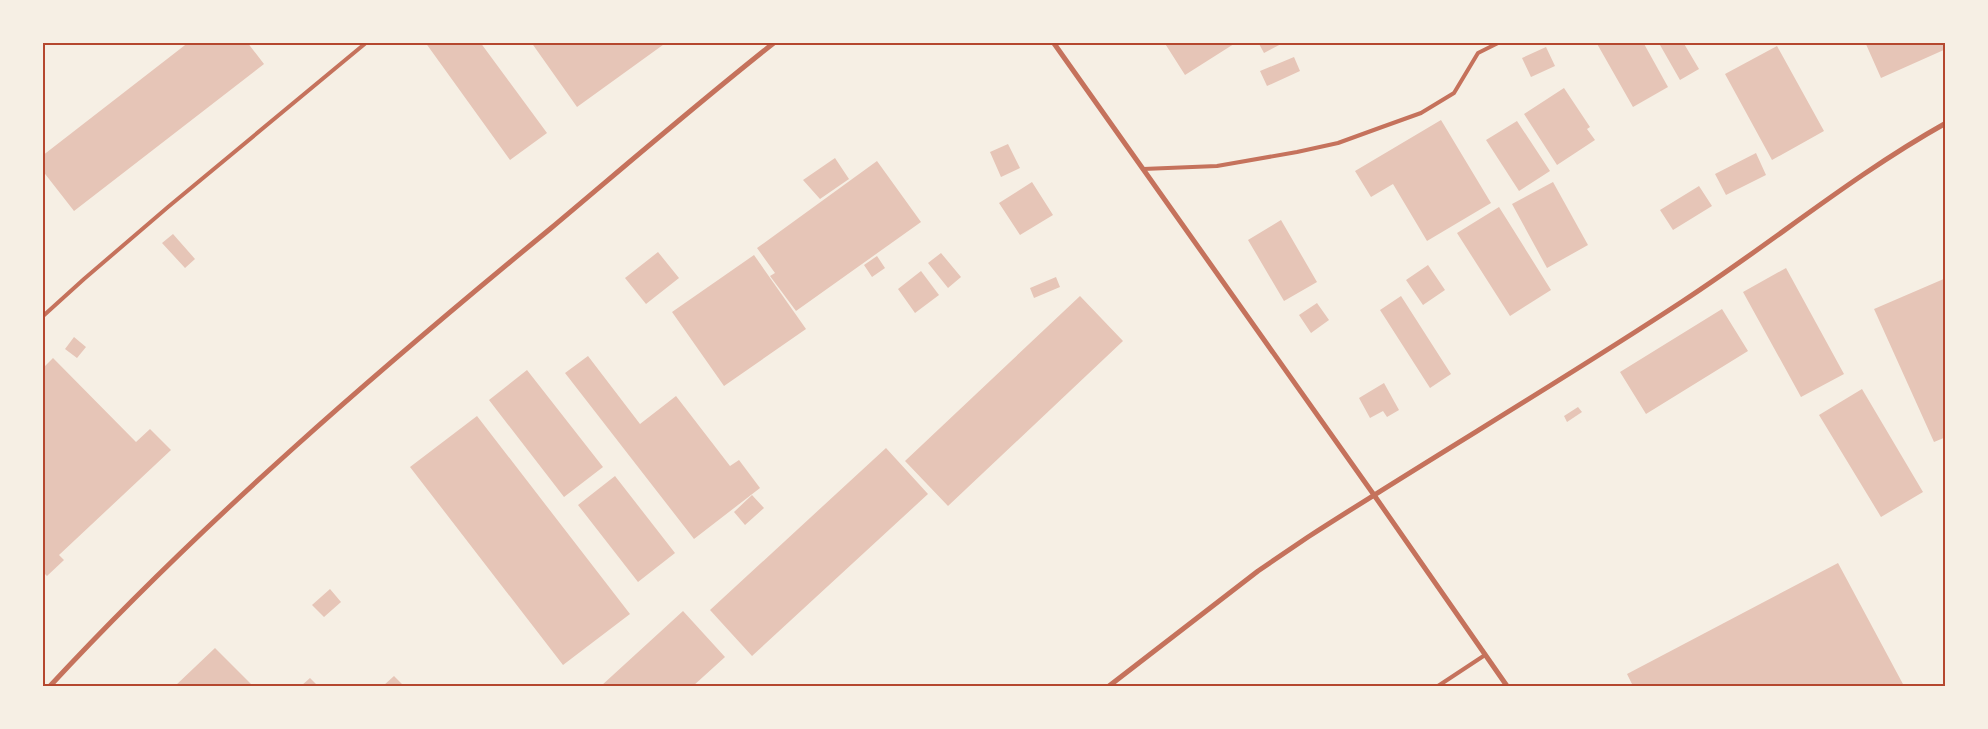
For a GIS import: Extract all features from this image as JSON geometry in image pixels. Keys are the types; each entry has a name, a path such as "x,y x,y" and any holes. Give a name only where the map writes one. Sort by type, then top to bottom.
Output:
{"street":[{"path":"50,686 108,624 291,450 458,304 776,42"},
{"path":"1053,42 1507,686"},
{"path":"1109,686 1258,571 1374,495 1685,300 1917,138 1946,123"}],"lane":[{"path":"42,317 199,181 367,42"},
{"path":"1142,169 1217,166 1338,143 1421,113 1454,93 1478,53 1500,42"},
{"path":"1438,686 1485,655"}],"building":[{"path":"189,42 247,42 264,64 74,211 42,170 42,156"},
{"path":"425,42 480,42 547,133 510,160"},
{"path":"531,42 667,42 577,107"},
{"path":"1164,42 1237,42 1185,75"},
{"path":"1258,42 1285,42 1264,53"},
{"path":"1596,42 1643,42 1668,87 1633,107"},
{"path":"1664,42 1683,42 1699,69 1680,80 1660,45"},
{"path":"1865,42 1946,42 1946,49 1881,78"},
{"path":"1777,46 1824,131 1772,160 1725,74"},
{"path":"1546,47 1555,66 1531,77 1522,58"},
{"path":"1294,57 1300,71 1267,86 1260,71"},
{"path":"1564,88 1590,127 1587,129 1595,140 1557,165 1524,114"},
{"path":"1441,120 1491,203 1427,241 1393,184 1371,197 1355,171"},
{"path":"1517,121 1550,171 1519,191 1486,140"},
{"path":"1008,144 1020,168 1001,177 990,152"},
{"path":"1756,153 1766,175 1726,195 1715,174"},
{"path":"835,158 849,179 820,199 803,180"},
{"path":"877,161 921,222 796,311 770,276 775,273 757,248"},
{"path":"1032,182 1053,215 1020,235 999,203"},
{"path":"1553,182 1588,245 1547,268 1512,204"},
{"path":"1699,186 1712,206 1673,230 1660,210"},
{"path":"1499,207 1551,290 1510,316 1457,233"},
{"path":"1281,220 1317,282 1284,301 1248,240"},
{"path":"173,234 195,259 185,268 162,243"},
{"path":"658,252 679,278 646,304 625,278"},
{"path":"941,253 961,277 948,288 928,263"},
{"path":"754,255 806,329 724,386 672,312"},
{"path":"877,256 885,268 872,277 864,265"},
{"path":"1428,265 1445,290 1423,305 1406,280"},
{"path":"1786,268 1844,374 1801,397 1743,292"},
{"path":"921,271 939,295 915,313 898,289"},
{"path":"1056,277 1060,287 1034,298 1030,288"},
{"path":"1946,278 1946,437 1934,442 1874,309"},
{"path":"1080,296 1123,341 948,506 905,461"},
{"path":"1401,296 1451,374 1430,388 1380,310"},
{"path":"1317,303 1329,320 1311,333 1299,315"},
{"path":"1722,309 1748,351 1646,414 1620,372"},
{"path":"74,337 86,347 77,358 65,349"},
{"path":"588,356 640,424 676,396 730,466 739,460 760,488 694,539 565,373"},
{"path":"53,358 136,442 150,429 171,450 59,555 64,560 47,576 42,571 42,369"},
{"path":"527,370 603,467 564,497 489,400"},
{"path":"1384,383 1399,410 1387,417 1383,411 1370,418 1359,398"},
{"path":"1862,389 1923,492 1881,517 1819,415"},
{"path":"1578,407 1582,412 1567,422 1564,416"},
{"path":"477,416 630,614 563,665 410,467"},
{"path":"886,448 928,494 752,656 710,610"},
{"path":"615,476 675,553 638,582 578,505"},
{"path":"752,495 764,508 745,525 734,512"},
{"path":"1838,563 1904,686 1633,686 1627,674"},
{"path":"330,589 341,602 324,617 312,605"},
{"path":"683,611 725,657 693,686 601,686"},
{"path":"215,648 253,686 175,686"},
{"path":"394,676 404,686 383,686"},
{"path":"310,678 318,686 301,686"}]}
